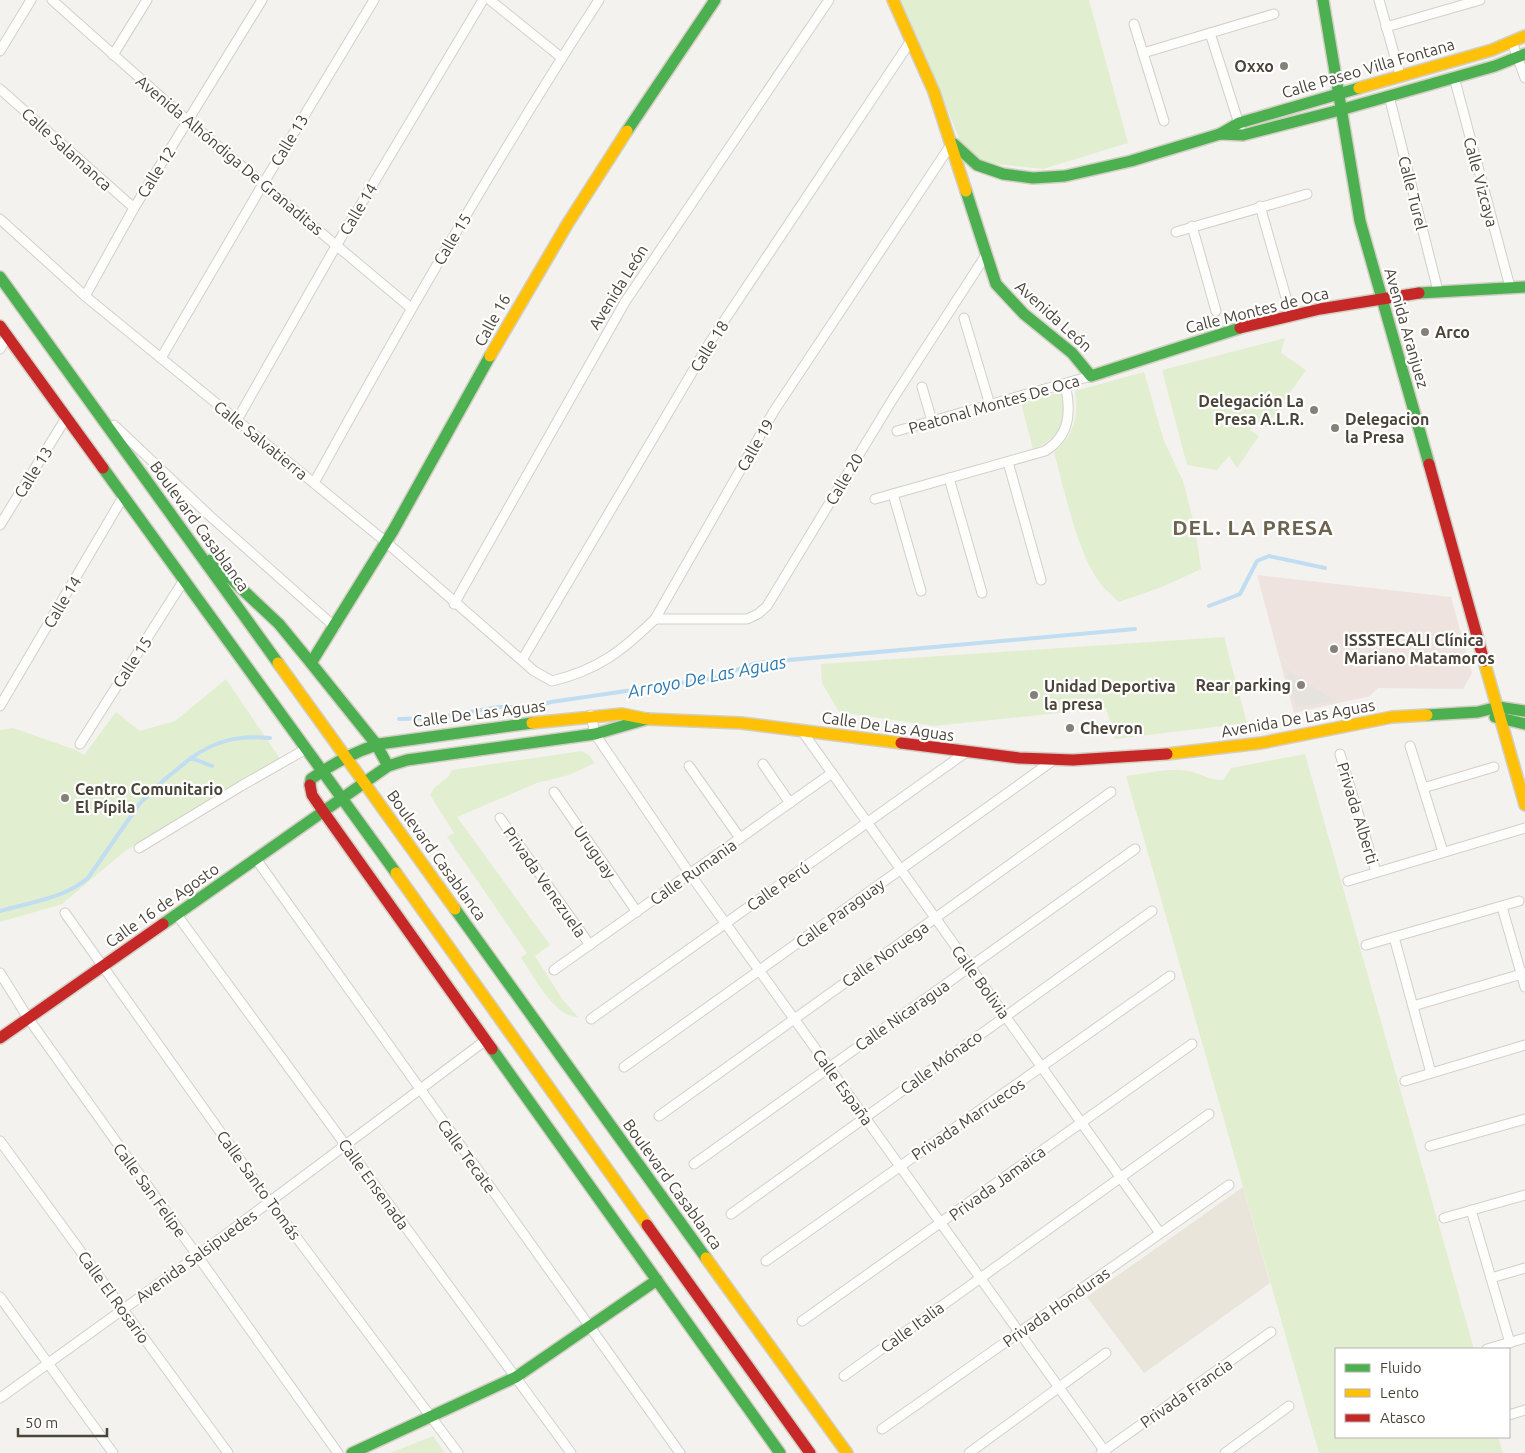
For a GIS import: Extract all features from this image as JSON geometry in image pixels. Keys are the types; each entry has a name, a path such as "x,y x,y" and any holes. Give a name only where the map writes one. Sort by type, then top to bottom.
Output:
{"street":[{"path":"0,51 31,0"},
{"name":"Avenida Alhóndiga De Granaditas","path":"52,0 188,121 411,308"},
{"path":"113,55 147,0"},
{"name":"Calle 12","path":"85,296 134,208 262,0"},
{"name":"Calle 13","path":"162,358 262,184 374,0"},
{"name":"Calle 14","path":"237,420 336,246 484,0"},
{"path":"490,0 562,58"},
{"name":"Calle 15","path":"314,483 411,308 599,0"},
{"name":"Calle 16","path":"311,663 386,542 523,297 606,162 715,0"},
{"name":"Avenida León","path":"454,604 625,302 829,0"},
{"name":"Avenida León","path":"893,0 910,42 934,92 996,284 1011,302 1067,346 1080,359 1090,376"},
{"name":"Avenida Aranjuez","path":"1323,0 1358,214 1525,804"},
{"path":"1379,0 1400,75"},
{"path":"1386,27 1480,0"},
{"path":"1143,53 1274,14"},
{"path":"1134,24 1164,121"},
{"path":"1210,33 1243,135"},
{"name":"Calle Paseo Villa Fontana","path":"952,143 976,164 1001,174 1041,179 1089,172 1220,134 1239,123 1512,42 1525,36"},
{"name":"Calle 18","path":"522,660 710,342 910,42"},
{"path":"1512,42 1522,56 1525,78"},
{"name":"Calle Paseo Villa Fontana","path":"1220,134 1243,135 1340,110 1522,56"},
{"name":"Calle Vizcaya","path":"1454,77 1510,287"},
{"name":"Calle Salamanca","path":"0,89 134,208"},
{"name":"Calle Turel","path":"1388,96 1438,291"},
{"name":"Calle 19","path":"522,660 534,671 552,681 578,674 604,662 620,651 655,619 774,411 952,143"},
{"path":"1176,232 1260,206 1307,194"},
{"path":"1260,206 1291,315"},
{"name":"Calle Salvatierra","path":"0,219 85,296 386,542 454,604 522,660"},
{"path":"1192,226 1216,311"},
{"name":"Calle 20","path":"655,619 747,619 758,614 767,606 894,396 986,255"},
{"name":"Boulevard Casablanca","path":"0,277 847,1453"},
{"name":"Calle Montes de Oca","path":"1090,376 1188,344 1291,315 1438,291 1525,287"},
{"path":"964,318 990,405"},
{"path":"0,326 342,798 810,1453"},
{"path":"0,349 7,336"},
{"name":"Peatonal Montes De Oca","path":"897,431 1090,376"},
{"path":"875,499 1008,462 1045,451 1054,446 1060,438 1069,416 1065,384"},
{"path":"922,387 932,422"},
{"path":"93,406 210,516 335,627"},
{"name":"Calle 13","path":"0,525 66,418"},
{"path":"1008,462 1041,580"},
{"path":"949,478 982,593"},
{"path":"893,494 921,591"},
{"name":"Calle 14","path":"0,706 124,497"},
{"path":"192,543 236,581 278,624 376,744 388,766"},
{"name":"Calle 15","path":"80,744 184,580"},
{"name":"Avenida De Las Aguas","path":"1125,757 1205,751 1261,743 1392,717 1478,712 1498,707 1525,711"},
{"name":"Avenida De Las Aguas","path":"1478,712 1525,724"},
{"name":"Calle De Las Aguas","path":"322,771 346,755 376,744 590,715 622,714 647,719 741,723 965,753 1055,759 1125,757"},
{"name":"Calle España","path":"590,715 594,734 690,874 795,1018 1104,1452"},
{"name":"Calle De Las Aguas","path":"342,798 388,766 408,760 594,734 647,719"},
{"name":"Calle Bolivia","path":"802,731 1160,1233"},
{"path":"1410,746 1444,852"},
{"path":"139,848 306,749"},
{"name":"Calle Perú","path":"591,1019 965,753"},
{"name":"Privada Alberti","path":"1340,754 1376,872"},
{"name":"Calle Paraguay","path":"624,1067 1055,759"},
{"path":"763,764 790,803"},
{"path":"689,766 740,838"},
{"path":"1424,788 1494,767"},
{"path":"322,771 311,778 308,784 309,789 323,811 780,1453"},
{"name":"Calle Rumania","path":"554,970 832,773"},
{"name":"Uruguay","path":"554,792 637,912"},
{"name":"Calle Noruega","path":"660,1116 1111,792"},
{"name":"Calle 16 de Agosto","path":"0,1038 342,798"},
{"name":"Privada Venezuela","path":"500,818 590,945"},
{"name":"Privada Alberti","path":"1348,881 1525,828"},
{"name":"Calle Nicaragua","path":"694,1164 1135,849"},
{"name":"Calle Tecate","path":"256,859 680,1453"},
{"path":"1366,945 1519,901"},
{"path":"1502,906 1523,974 1525,987"},
{"name":"Calle Mónaco","path":"731,1214 1152,911"},
{"name":"Calle Santo Tomás","path":"65,913 270,1202 458,1453"},
{"name":"Calle Ensenada","path":"177,915 571,1453"},
{"path":"1394,937 1431,1073"},
{"name":"Calle San Felipe","path":"0,973 28,1018 338,1453"},
{"path":"1413,1006 1523,974"},
{"name":"Privada Marruecos","path":"766,1262 1170,976"},
{"name":"Avenida Salsipuedes","path":"0,1398 421,1091 486,1040"},
{"name":"Privada Jamaica","path":"802,1320 1192,1044"},
{"path":"1406,1081 1525,1045"},
{"path":"980,1278 1209,1114"},
{"path":"1430,1146 1525,1119"},
{"name":"Calle El Rosario","path":"0,1141 228,1453"},
{"name":"Privada Honduras","path":"882,1428 1229,1184"},
{"path":"1444,1218 1525,1195"},
{"path":"1472,1210 1510,1343"},
{"path":"1491,1278 1525,1268"},
{"name":"Calle Italia","path":"844,1376 980,1278"},
{"path":"352,1453 516,1377 657,1280"},
{"path":"0,1297 114,1453"},
{"name":"Privada Francia","path":"1104,1452 1271,1332"},
{"path":"1491,1348 1525,1338"},
{"path":"969,1453 1106,1353"},
{"path":"1225,1453 1289,1406"},
{"path":"1510,1415 1525,1410"}],"shaded area":[{"path":"1257,575 1451,597 1472,673 1463,689 1378,688 1370,696 1294,713"},
{"name":"Rear parking","path":"1286,669 1336,701 1296,707"},
{"path":"1243,1187 1270,1283 1144,1373 1087,1297"}],"green space":[{"path":"899,0 1089,0 1128,143 1043,169 989,163 973,156 961,143 929,64 908,26"},
{"path":"1285,338 1281,353 1306,370 1266,427 1256,421 1250,430 1259,436 1237,468 1229,456 1217,470 1187,465 1162,370"},
{"path":"1144,372 1164,441 1183,481 1195,528 1201,569 1162,587 1119,602 1100,583 1084,554 1072,520 1054,452 1061,446 1074,425 1076,409 1075,391"},
{"path":"1061,392 1064,410 1060,426 1049,440 1033,449 1021,403"},
{"name":"Unidad Deportiva la presa","path":"1224,637 1247,723 1115,739 1106,708 934,726 839,712 822,683 821,664"},
{"path":"226,679 281,760 125,851 62,904 0,922 0,730 13,728 76,750 84,755 116,712 140,731 175,721"},
{"path":"582,751 590,756 595,763 569,775 537,783 457,817 550,945 535,956 563,1000 578,1017 569,1015 561,1010 538,985 521,958 527,953 447,837 454,833 430,795 434,788 448,777 452,770"},
{"path":"1305,754 1474,1348 1335,1348 1335,1438 1498,1438 1503,1453 1319,1453 1126,776 1160,771 1186,770 1212,779 1223,780 1231,768"},
{"path":"433,1436 445,1453 390,1453"}],"waterway":[{"path":"1209,606 1240,594 1257,561 1269,556 1325,568"},
{"name":"Arroyo De Las Aguas","path":"399,719 436,718 498,707 533,707 551,702 715,678 755,663 1135,629"},
{"path":"191,758 210,747 229,740 248,737 270,738"},
{"name":"Arroyo De Las Aguas","path":"0,911 46,899 79,885 88,878 140,803 164,780 191,758 212,766"}],"traffic: fast":[{"path":"627,131 715,0"},
{"path":"1323,0 1360,221 1429,464"},
{"path":"1220,134 1243,135 1340,110 1495,66 1525,54"},
{"path":"954,144 977,165 1003,174 1033,178 1065,176 1131,161 1220,134 1239,123 1359,88"},
{"path":"966,191 996,284 1024,314 1072,353 1091,376 1240,328"},
{"path":"0,277 278,663"},
{"path":"1419,293 1525,287"},
{"path":"388,766 376,744 311,663 394,529 490,356"},
{"path":"103,468 396,873"},
{"path":"211,560 279,624 311,663"},
{"path":"1427,715 1478,712 1498,707 1525,711"},
{"path":"1495,717 1525,724"},
{"path":"163,924 388,766 407,760 595,734 647,719"},
{"path":"310,785 311,779 335,763 379,744 532,723"},
{"path":"455,909 706,1258"},
{"path":"492,1049 780,1453"},
{"path":"352,1453 516,1377 657,1280"}],"traffic: slow":[{"path":"893,0 934,92 966,191"},
{"path":"1359,88 1492,50 1525,36"},
{"path":"490,356 568,223 627,131"},
{"path":"1484,661 1525,805"},
{"path":"278,663 455,909"},
{"path":"532,723 622,714 647,719 741,723 901,743"},
{"path":"1167,754 1261,743 1392,717 1427,715"},
{"path":"396,873 647,1225"},
{"path":"706,1258 847,1453"}],"traffic: jam":[{"path":"1240,328 1320,309 1419,293"},
{"path":"0,326 103,468"},
{"path":"1429,464 1484,661"},
{"path":"901,743 1019,758 1073,760 1167,754"},
{"path":"310,785 312,795 323,811 492,1049"},
{"path":"0,1038 163,924"},
{"path":"647,1225 810,1453"}],"place":[{"name":"Oxxo","path":"1284,66"},
{"name":"Arco","path":"1425,332"},
{"name":"Delegación La Presa A.L.R.","path":"1314,410"},
{"name":"Delegacion la Presa","path":"1335,428"},
{"name":"ISSSTECALI Clínica Mariano Matamoros","path":"1334,649"},
{"name":"Rear parking","path":"1301,685"},
{"name":"Unidad Deportiva la presa","path":"1034,695"},
{"name":"Chevron","path":"1070,728"},
{"name":"Centro Comunitario El Pípila","path":"65,798"}],"district":[{"name":"DEL. LA PRESA","path":"1253,528"}]}
